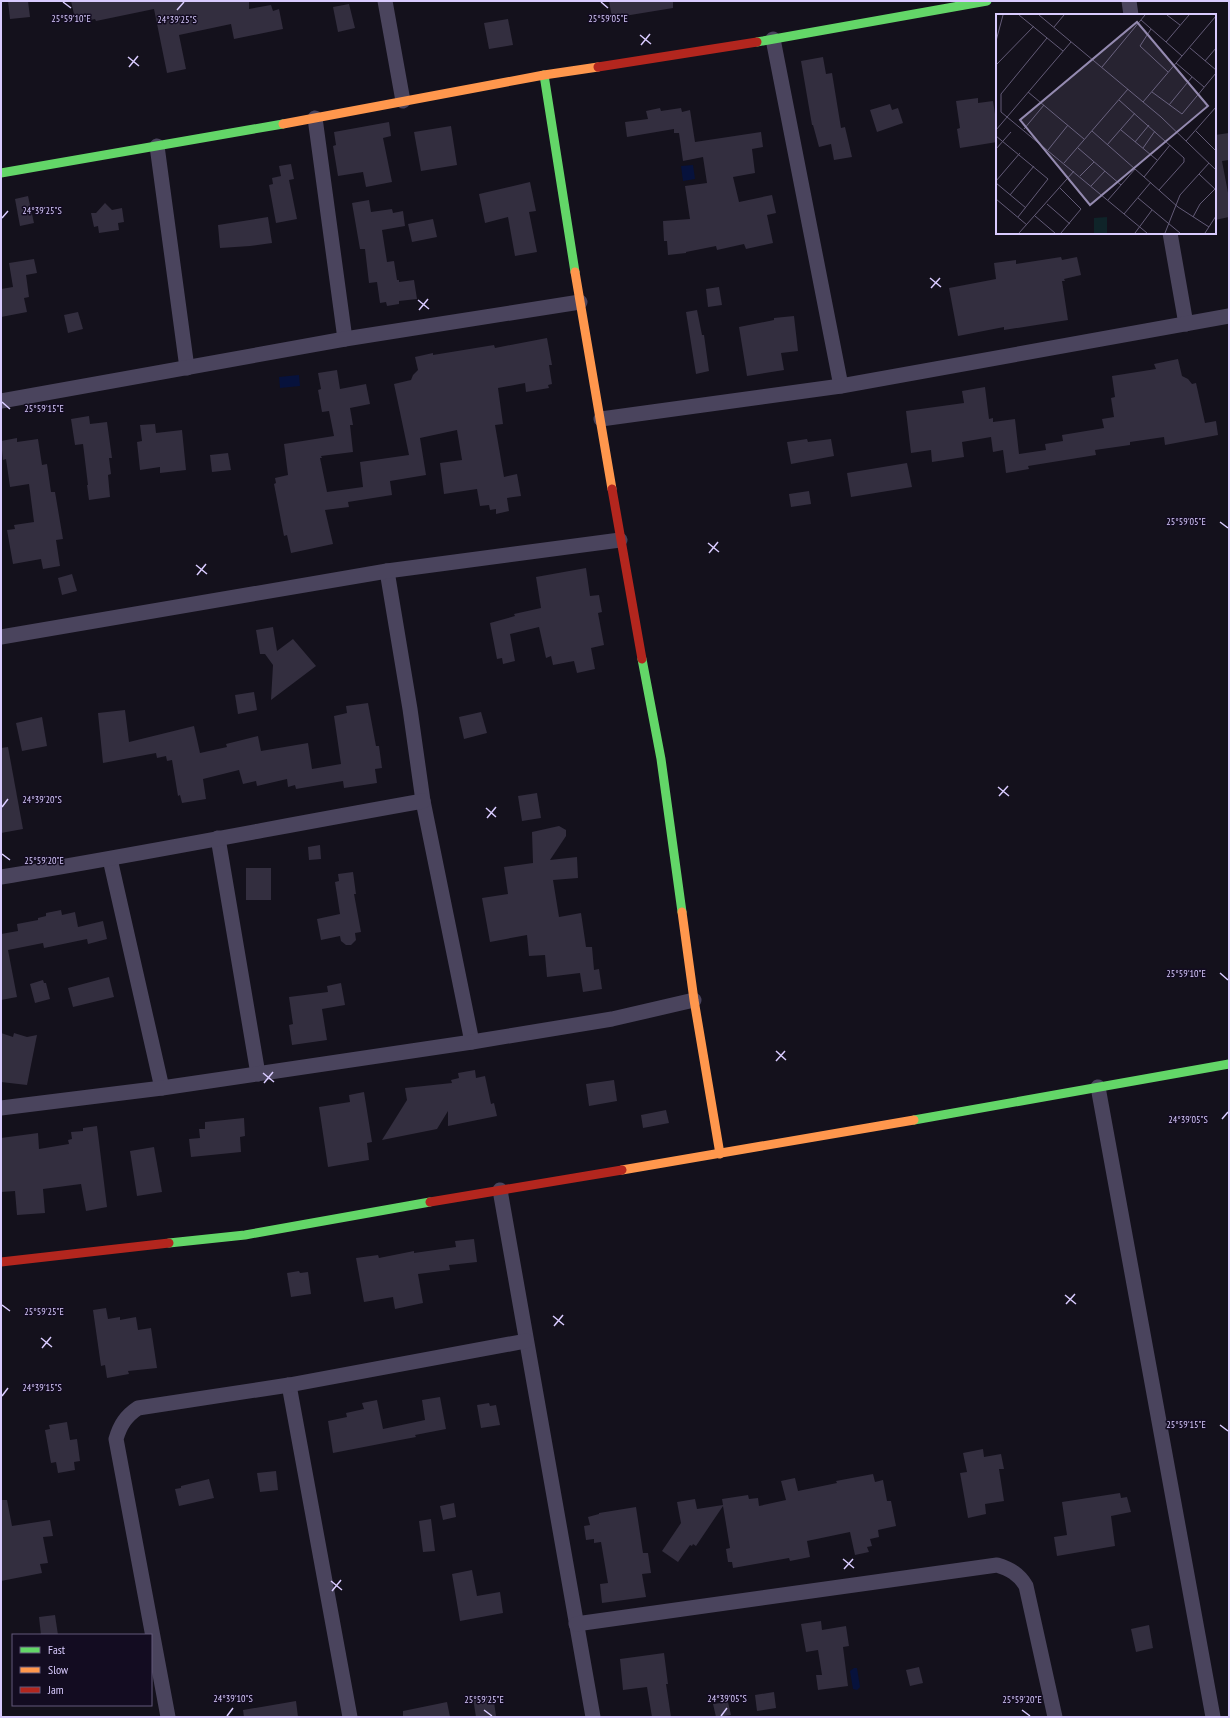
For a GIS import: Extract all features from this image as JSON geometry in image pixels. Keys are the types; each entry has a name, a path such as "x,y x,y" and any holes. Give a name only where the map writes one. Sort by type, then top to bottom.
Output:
{"street":[{"path":"385,1 403,101"},
{"path":"1,173 315,118 544,75 773,39 986,1"},
{"path":"1129,1 1131,14"},
{"path":"773,39 841,386"},
{"path":"544,75 620,540 661,759 694,1000 720,1154"},
{"path":"315,118 345,340"},
{"path":"157,146 187,368"},
{"path":"1170,234 1186,324"},
{"path":"1,401 345,340 580,302"},
{"path":"601,419 841,386 1229,316"},
{"path":"1,637 387,571 620,540"},
{"path":"387,571 410,709 423,801 472,1042"},
{"path":"1,877 110,859 423,801"},
{"path":"218,838 258,1074"},
{"path":"110,859 162,1088"},
{"path":"1,1108 162,1088 472,1042 612,1018 694,1000"},
{"path":"1,1262 245,1235 500,1190 720,1154 1229,1064"},
{"path":"1098,1087 1213,1717"},
{"path":"500,1190 593,1717"},
{"path":"168,1717 116,1439 123,1421 138,1408 289,1385 526,1341"},
{"path":"289,1385 350,1717"},
{"path":"576,1624 997,1565 1014,1572 1022,1578 1026,1586 1055,1717"}],"shaded area":[{"path":"693,165 695,179 683,181 681,166"},
{"path":"299,375 300,386 280,388 279,377"},
{"path":"857,1668 860,1687 857,1690 853,1689 850,1671"}],"building":[{"path":"8,1 28,1 30,17 10,19"},
{"path":"71,1 249,1 249,9 271,5 273,11 279,9 283,29 234,39 231,24 179,35 186,69 167,73 154,9 96,21 95,19 76,23"},
{"path":"609,1 673,1 673,8 612,18"},
{"path":"349,4 355,28 338,32 333,7"},
{"path":"508,19 513,45 489,49 484,23"},
{"path":"823,57 826,74 832,73 841,128 845,127 852,157 834,160 831,144 819,147 812,125 801,61"},
{"path":"978,98 978,103 993,101 996,120 996,142 960,148 957,129 960,128 956,101"},
{"path":"890,104 892,110 898,108 903,123 877,132 870,110"},
{"path":"660,108 661,111 681,108 682,112 690,110 695,142 761,132 763,147 752,149 755,173 733,177 739,202 772,195 776,213 767,215 773,243 746,249 744,244 717,250 716,246 686,253 668,255 667,241 664,241 663,221 690,219 685,186 707,183 703,157 683,161 679,133 674,133 674,129 627,137 625,122 648,119 646,111"},
{"path":"389,122 391,136 383,138 392,182 366,187 363,172 338,176 333,146 336,145 334,132"},
{"path":"451,126 457,165 421,171 414,132"},
{"path":"1229,133 1229,160 1222,161 1229,198 1229,217 1216,220 1216,135"},
{"path":"291,164 294,179 289,180 297,219 276,223 269,185 273,184 272,178 281,176 279,166"},
{"path":"530,182 536,211 529,212 537,252 515,256 508,217 485,223 479,194"},
{"path":"28,196 34,223 20,226 15,199"},
{"path":"369,200 371,212 392,209 393,213 403,211 405,226 382,230 387,262 394,261 397,280 399,280 399,282 414,280 417,299 399,301 399,304 387,306 386,302 380,303 377,282 369,283 365,249 360,249 352,203"},
{"path":"105,203 112,210 122,208 124,222 118,223 119,230 99,233 98,226 94,227 91,213 96,213"},
{"path":"268,217 272,243 220,248 218,225"},
{"path":"433,219 437,237 412,242 408,224"},
{"path":"1061,257 1062,260 1077,257 1081,275 1064,279 1065,281 1062,281 1068,320 1004,330 1004,327 958,336 949,288 996,279 994,263 1016,260 1016,264"},
{"path":"34,259 37,273 26,275 29,297 24,298 27,312 1,317 1,289 13,287 9,263"},
{"path":"719,287 722,305 708,307 706,289"},
{"path":"697,310 702,335 704,335 709,371 696,374 686,312"},
{"path":"78,312 83,329 68,333 64,315"},
{"path":"794,316 798,351 781,353 784,370 747,376 739,327 774,320 774,318"},
{"path":"547,338 552,365 549,365 552,384 548,385 549,388 526,392 525,383 498,388 503,424 495,425 504,477 517,474 521,496 507,498 509,511 496,514 496,509 490,510 489,505 480,506 477,489 444,494 440,463 462,460 457,430 420,438 426,475 390,481 392,495 348,502 349,507 325,510 333,544 291,553 287,535 284,536 274,484 276,483 275,478 288,475 284,444 334,436 329,411 322,412 318,390 321,389 318,373 337,370 340,389 366,384 370,404 350,408 353,425 350,425 353,452 321,456 322,458 320,458 327,492 363,487 360,462 409,455 394,384 411,380 413,375 418,370 415,357 433,353 433,355 494,345 495,348"},
{"path":"1178,359 1182,376 1188,379 1192,384 1196,383 1205,423 1216,421 1218,435 1165,445 1164,437 1130,442 1130,445 1095,450 1096,455 1028,466 1029,469 1006,473 1003,450 993,452 991,437 962,442 964,457 932,462 931,450 911,453 906,411 964,403 962,391 985,387 989,419 993,418 993,422 1015,419 1019,454 1046,450 1045,444 1063,441 1062,435 1104,428 1102,419 1114,417 1111,398 1115,397 1112,376 1156,369 1154,364"},
{"path":"89,416 90,424 107,422 112,458 109,458 111,474 108,475 110,497 89,500 83,444 75,445 71,419"},
{"path":"155,424 156,433 182,430 186,470 160,473 160,467 140,470 137,442 142,441 140,425"},
{"path":"17,438 17,442 38,439 42,465 47,464 51,492 55,492 63,539 56,540 60,566 43,569 41,559 13,564 7,530 15,529 14,525 34,522 29,484 10,487 6,459 3,460 1,441"},
{"path":"807,439 808,442 831,439 834,456 791,464 787,442"},
{"path":"228,453 231,470 212,472 210,455"},
{"path":"907,463 912,487 851,497 847,473"},
{"path":"809,491 811,504 791,507 789,494"},
{"path":"586,568 590,596 599,595 602,612 598,613 604,645 591,648 595,669 577,673 574,661 553,665 551,656 546,658 539,627 510,634 515,661 503,664 502,658 497,659 490,623 515,616 514,614 541,608 536,577"},
{"path":"72,574 77,591 62,595 58,578"},
{"path":"273,627 277,651 293,639 316,666 271,700 273,665 265,654 260,654 256,630"},
{"path":"254,692 257,710 238,714 235,695"},
{"path":"368,703 376,746 379,746 382,768 375,769 377,783 344,788 343,781 296,789 295,785 288,787 287,779 257,786 256,781 243,784 239,770 203,779 206,799 182,803 180,795 178,796 172,760 167,761 166,756 157,758 156,753 103,763 98,713 125,710 129,742 194,726 200,753 227,747 226,744 258,736 261,751 308,743 312,769 341,764 334,716 347,713 346,706"},
{"path":"481,712 487,733 464,739 459,717"},
{"path":"42,717 47,746 22,751 16,723"},
{"path":"8,747 23,829 1,833 1,748"},
{"path":"537,793 541,818 522,821 518,796"},
{"path":"559,826 566,830 566,836 550,860 577,857 578,878 553,880 559,917 581,913 586,947 592,947 594,970 599,969 602,989 583,992 580,973 547,977 545,955 529,956 527,935 490,942 482,898 508,894 504,867 533,863 532,832"},
{"path":"320,845 321,859 309,860 308,847"},
{"path":"246,868 271,868 271,900 246,900"},
{"path":"353,872 356,894 354,894 361,932 355,933 356,940 351,945 346,945 341,941 340,936 321,940 317,919 340,914 335,882 339,881 338,874"},
{"path":"61,910 62,915 75,912 78,927 103,921 107,939 88,944 87,939 44,948 43,943 8,950 17,997 1,1000 1,934 18,931 17,924 38,920 38,918 46,916 46,913"},
{"path":"109,977 114,997 73,1007 68,988"},
{"path":"43,980 44,983 46,983 50,999 35,1003 30,984"},
{"path":"341,983 345,1005 322,1009 327,1040 292,1045 289,1025 293,1024 289,997 328,992 327,986"},
{"path":"1,1033 13,1037 14,1033 27,1037 37,1035 27,1085 1,1082"},
{"path":"475,1070 476,1078 485,1076 491,1104 494,1103 497,1116 448,1126 448,1111 437,1129 382,1140 407,1100 405,1088 452,1083 451,1080 459,1078 458,1073"},
{"path":"614,1080 617,1101 589,1106 586,1084"},
{"path":"364,1092 372,1142 367,1143 369,1160 328,1167 319,1107 350,1102 349,1095"},
{"path":"666,1110 669,1123 643,1128 641,1115"},
{"path":"244,1118 245,1136 240,1137 241,1152 191,1157 189,1139 200,1138 199,1129 205,1129 205,1122"},
{"path":"97,1126 107,1207 86,1211 81,1184 43,1189 45,1213 17,1215 15,1191 1,1192 1,1138 38,1133 39,1149 69,1144 68,1140 72,1139 71,1132 83,1131 83,1128"},
{"path":"154,1147 162,1192 137,1196 130,1151"},
{"path":"474,1239 477,1262 449,1265 450,1270 418,1274 423,1303 395,1309 393,1297 364,1302 356,1258 378,1255 379,1258 414,1251 414,1253 456,1247 455,1241"},
{"path":"299,1271 300,1273 308,1272 311,1294 291,1297 287,1273"},
{"path":"106,1308 108,1319 120,1317 120,1320 136,1317 138,1330 151,1328 157,1368 128,1371 129,1374 107,1378 105,1365 101,1366 93,1310"},
{"path":"440,1397 446,1429 415,1435 416,1437 333,1453 328,1421 347,1417 346,1413 364,1409 362,1403 377,1400 383,1429 425,1420 422,1400"},
{"path":"489,1403 490,1406 496,1405 500,1425 481,1428 477,1405"},
{"path":"67,1422 70,1440 77,1439 80,1461 74,1462 75,1470 58,1473 56,1462 51,1463 45,1430 50,1429 49,1425"},
{"path":"983,1449 984,1457 1001,1454 1004,1469 999,1469 1004,1501 985,1504 986,1514 968,1518 960,1473 967,1472 963,1453"},
{"path":"276,1471 278,1490 260,1492 257,1473"},
{"path":"873,1474 875,1482 883,1480 887,1501 891,1501 896,1526 878,1530 879,1537 870,1539 872,1546 867,1547 869,1552 855,1555 850,1532 807,1541 810,1557 790,1561 789,1558 733,1568 732,1562 728,1562 726,1549 730,1548 723,1506 696,1546 693,1544 692,1546 690,1545 678,1562 662,1551 681,1523 677,1502 695,1499 697,1509 723,1505 722,1499 748,1495 749,1499 758,1498 759,1506 786,1500 781,1481 795,1478 798,1491 837,1483 836,1481"},
{"path":"209,1479 214,1498 179,1506 175,1489"},
{"path":"1120,1493 1121,1498 1127,1497 1131,1512 1111,1516 1115,1546 1057,1556 1054,1537 1067,1535 1062,1502"},
{"path":"1,1500 7,1500 12,1526 50,1520 53,1536 43,1537 48,1563 40,1564 42,1573 1,1581"},
{"path":"454,1503 456,1517 443,1520 440,1506"},
{"path":"636,1507 643,1553 648,1553 651,1573 642,1574 646,1597 602,1603 600,1584 608,1583 601,1542 594,1543 594,1539 586,1540 584,1526 590,1525 588,1517 599,1513"},
{"path":"431,1519 435,1551 423,1552 419,1521"},
{"path":"472,1570 477,1596 500,1592 503,1613 460,1621 452,1574"},
{"path":"55,1615 58,1634 41,1634 39,1617"},
{"path":"821,1621 822,1630 846,1626 849,1646 843,1647 848,1686 818,1690 816,1675 822,1675 818,1650 806,1652 801,1624"},
{"path":"1149,1625 1153,1648 1136,1652 1131,1629"},
{"path":"664,1653 668,1684 666,1684 671,1717 652,1717 647,1687 623,1690 620,1659"},
{"path":"919,1667 923,1683 910,1686 906,1670"},
{"path":"774,1692 776,1708 757,1711 755,1695"},
{"path":"493,1695 496,1716 476,1717 473,1698"},
{"path":"296,1701 298,1717 244,1717 243,1710"},
{"path":"447,1702 450,1717 403,1717 403,1711"},
{"path":"728,1702 731,1715 716,1717 713,1704"}],"traffic: fast":[{"path":"757,42 987,1"},
{"path":"544,75 575,272"},
{"path":"1,173 283,124"},
{"path":"642,659 661,759 682,912"},
{"path":"914,1120 1229,1064"},
{"path":"169,1243 245,1235 430,1202"}],"traffic: slow":[{"path":"283,124 544,75 598,67"},
{"path":"575,272 612,489"},
{"path":"682,912 694,1000 720,1154"},
{"path":"622,1170 914,1120"}],"traffic: jam":[{"path":"598,67 757,42"},
{"path":"612,489 642,659"},
{"path":"430,1202 622,1170"},
{"path":"1,1262 169,1243"}]}
